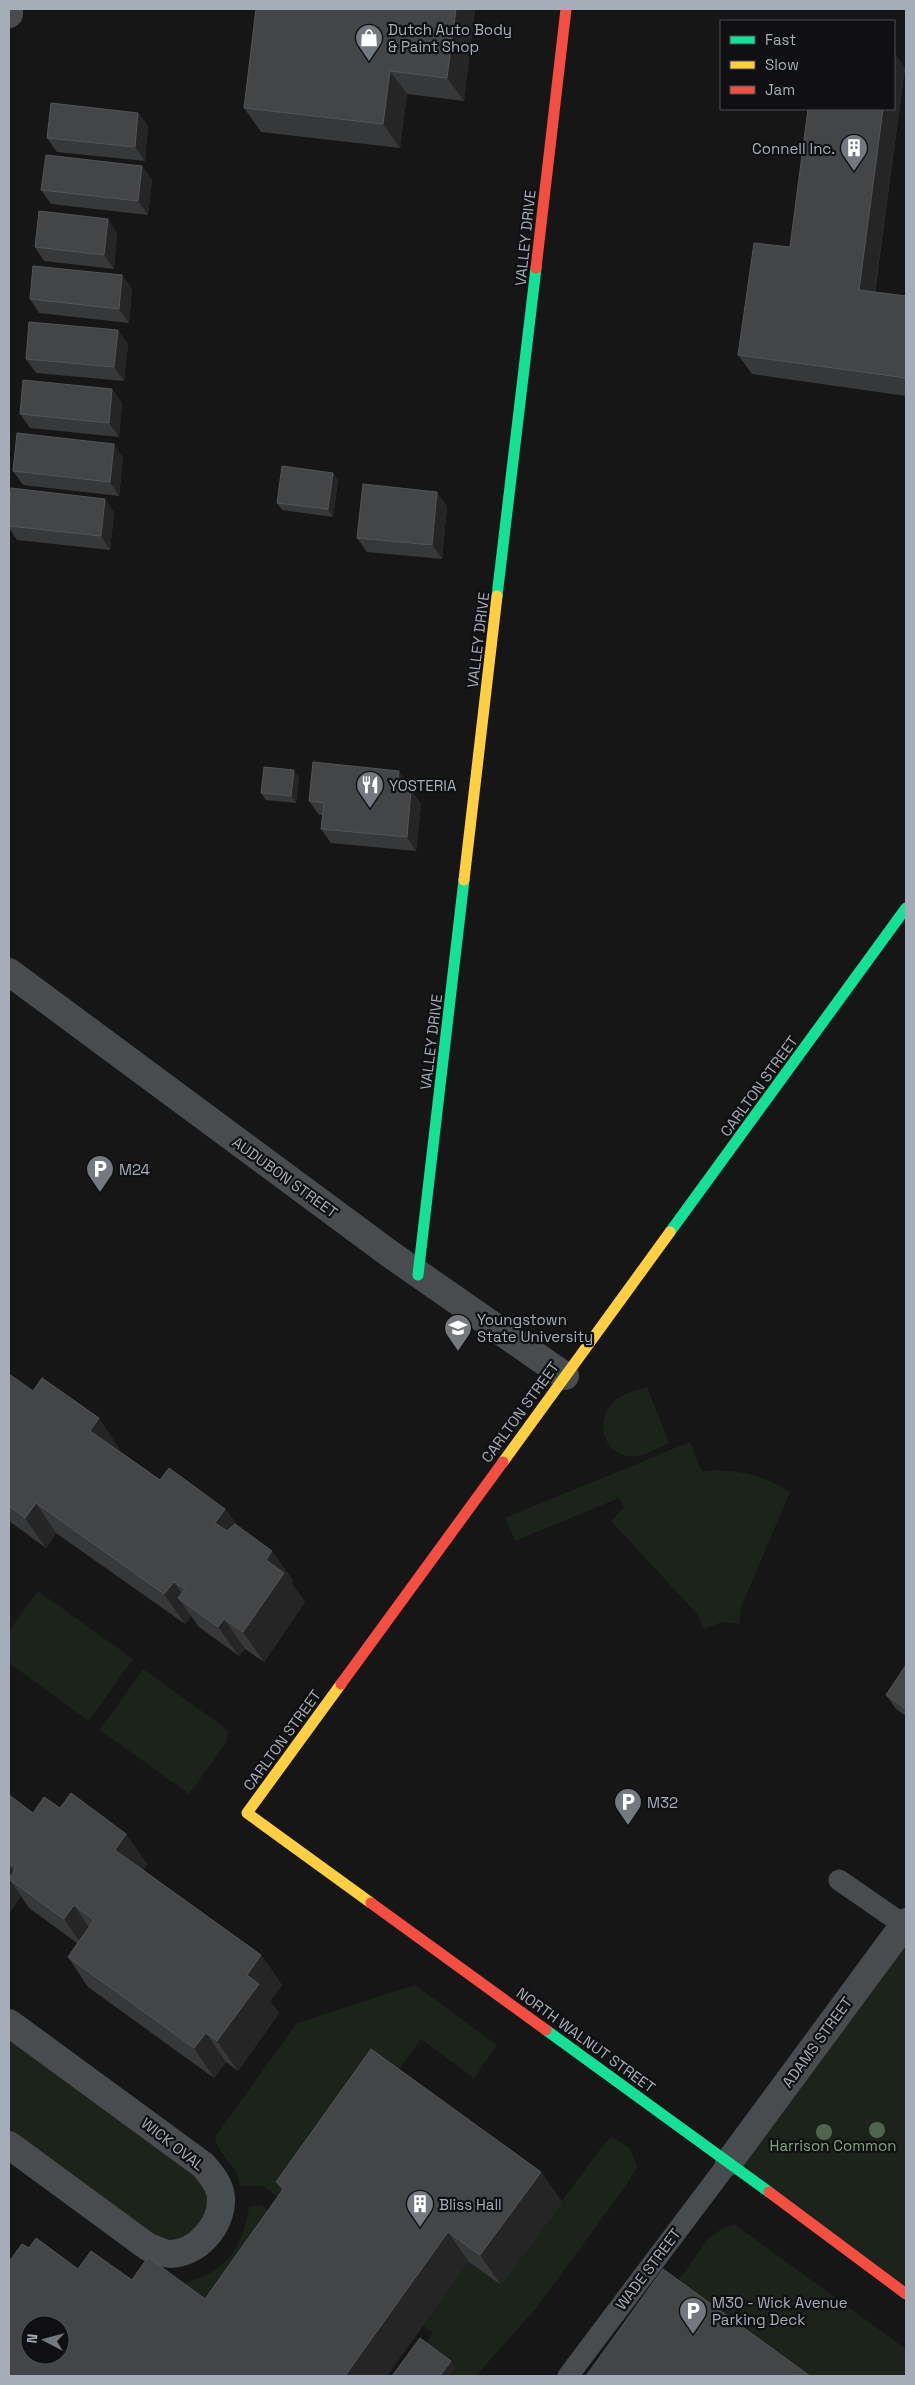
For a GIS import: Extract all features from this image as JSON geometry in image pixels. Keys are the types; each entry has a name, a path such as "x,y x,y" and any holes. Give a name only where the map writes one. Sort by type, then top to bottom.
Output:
{"street":[{"path":"9,9 9,14"},
{"name":"VALLEY DRIVE","path":"418,1275 566,9"},
{"name":"CARLTON STREET","path":"247,1813 906,908"},
{"name":"AUDUBON STREET","path":"9,972 418,1275 565,1376"},
{"name":"NORTH WALNUT STREET","path":"247,1813 729,2162 906,2294"},
{"name":"ADAMS STREET","path":"729,2162 905,1923"},
{"name":"WICK OVAL","path":"9,2023 203,2164 218,2186 221,2198 220,2209 210,2232 201,2241 187,2252 169,2254 148,2247 12,2155"}],"lane":[{"path":"840,1880 905,1923"},
{"name":"WADE STREET","path":"568,2376 729,2162"}],"green space":[{"path":"647,1387 669,1443 649,1453 637,1456 625,1455 616,1451 609,1444 603,1426 605,1416 610,1406 618,1398"},
{"path":"690,1442 702,1471 714,1470 748,1474 770,1481 790,1492 741,1607 739,1624 722,1622 704,1629 697,1614 611,1521 624,1508 619,1498 515,1541 505,1518"},
{"path":"38,1591 133,1659 89,1721 9,1663 9,1631"},
{"path":"143,1669 228,1732 226,1743 189,1794 100,1730"},
{"name":"Harrison Common","path":"906,1922 906,2294 729,2162"},
{"path":"415,1985 497,2045 474,2078 421,2039 297,2211 263,2186 240,2186 236,2172 220,2150 215,2137 297,2023"},
{"path":"9,2023 203,2165 220,2209 169,2254 9,2145"},
{"path":"612,2137 630,2148 637,2167 625,2187 537,2307 476,2376 450,2376 456,2368 425,2345 433,2333 423,2326 469,2262 501,2284 604,2144"},
{"path":"261,2205 296,2231 205,2314 169,2287 201,2278 224,2263 233,2253 240,2240 249,2207"},
{"path":"734,2224 906,2349 906,2376 609,2376 709,2238 723,2228"}],"building":[{"name":"Dutch Auto Body & Paint Shop","path":"256,9 456,9 447,78 390,71 383,124 244,108"},
{"path":"51,103 138,113 135,147 47,138"},
{"name":"Connell Inc.","path":"808,110 883,110 859,290 906,296 906,378 738,355 754,243 790,247"},
{"path":"46,155 142,166 138,201 41,190"},
{"path":"39,211 108,219 104,255 35,247"},
{"path":"33,266 122,275 119,309 30,299"},
{"path":"29,322 118,330 114,367 26,359"},
{"path":"23,380 112,389 109,423 20,414"},
{"path":"17,433 114,444 110,482 13,471"},
{"path":"282,466 333,473 328,509 277,503"},
{"path":"363,484 437,492 432,545 357,538"},
{"path":"11,488 105,499 101,536 9,526"},
{"name":"YOSTERIA","path":"313,762 399,771 397,788 411,790 407,837 321,829 324,803 309,801"},
{"path":"264,767 294,770 291,796 261,793"},
{"path":"9,1374 33,1391 42,1378 99,1418 90,1431 160,1480 169,1468 225,1509 215,1523 227,1531 235,1524 272,1551 266,1560 284,1573 243,1632 224,1619 218,1627 178,1598 185,1589 174,1582 164,1594 36,1503 25,1518 9,1506"},
{"path":"906,1665 906,1709 886,1695"},
{"path":"71,1793 126,1834 115,1850 261,1955 247,1975 259,1984 217,2041 206,2033 194,2048 68,1957 94,1920 74,1905 64,1919 9,1879 16,1868 9,1863 9,1795 33,1813 44,1797 60,1808"},
{"name":"Bliss Hall","path":"371,2049 541,2172 480,2255 448,2232 345,2376 9,2376 9,2262 22,2244 29,2248 36,2238 78,2269 91,2251 132,2280 148,2257 205,2299 284,2188 276,2182"},
{"name":"M30 - Wick Avenue Parking Deck","path":"663,2269 810,2376 586,2376"},
{"path":"420,2338 451,2361 440,2376 392,2376"}],"traffic: fast":[{"path":"497,596 536,268"},
{"path":"418,1275 464,880"},
{"path":"670,1232 906,908"},
{"path":"546,2030 769,2192"}],"traffic: slow":[{"path":"464,880 497,596"},
{"path":"503,1462 670,1232"},
{"path":"341,1684 247,1813 371,1903"}],"traffic: jam":[{"path":"536,268 566,9"},
{"path":"341,1684 503,1462"},
{"path":"371,1903 546,2030"},
{"path":"769,2192 906,2294"}],"place":[{"name":"Dutch Auto Body & Paint Shop","path":"369,62"},
{"name":"Connell Inc.","path":"854,172"},
{"name":"YOSTERIA","path":"370,809"},
{"name":"M24","path":"100,1193"},
{"name":"Youngstown State University","path":"458,1352"},
{"name":"M32","path":"628,1826"},
{"name":"Bliss Hall","path":"420,2228"},
{"name":"M30 - Wick Avenue Parking Deck","path":"693,2335"}]}
